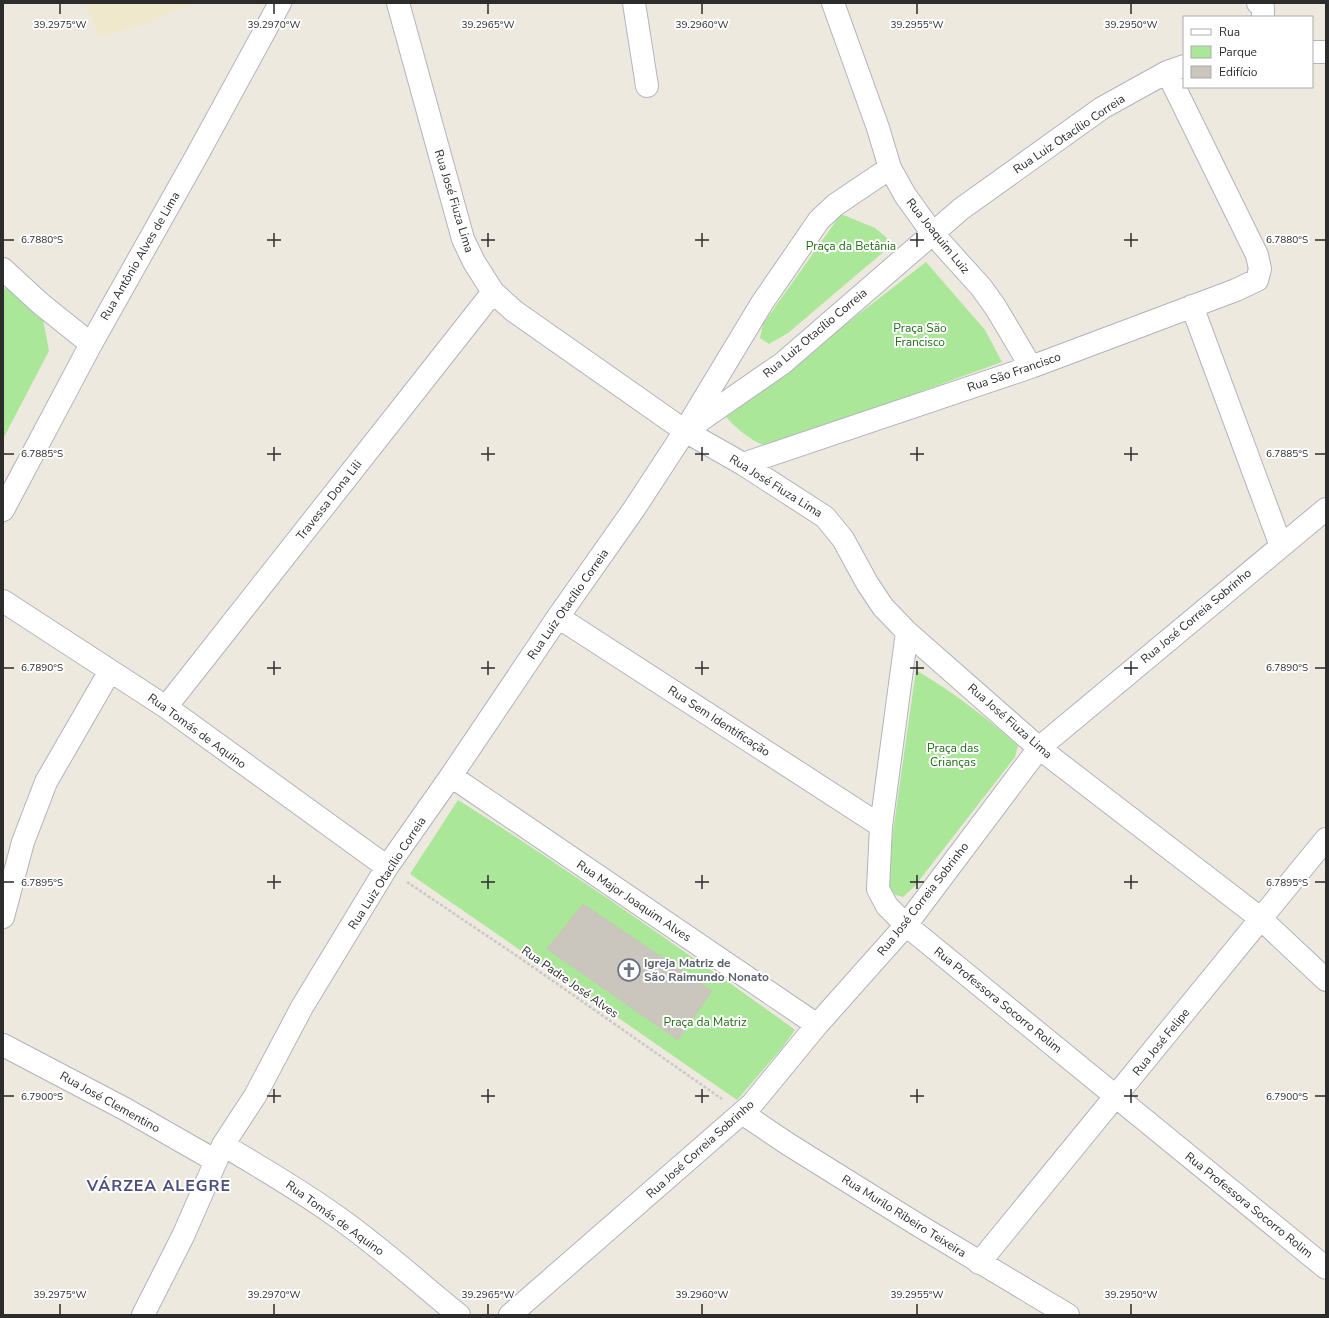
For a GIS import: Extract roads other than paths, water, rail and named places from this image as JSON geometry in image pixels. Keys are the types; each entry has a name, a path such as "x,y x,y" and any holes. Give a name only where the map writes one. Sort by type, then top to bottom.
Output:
{"street":[{"name":"Rua Antônio Alves de Lima","path":"3,510 90,344 196,157 280,3"},
{"name":"Rua José Fiuza Lima","path":"398,3 464,239 474,262 493,292 514,311 685,431 743,464 825,517 843,539 867,583 883,607 907,632 1039,748 1260,918 1326,980"},
{"path":"634,3 647,86"},
{"name":"Rua Joaquim Luiz","path":"833,3 878,128 890,168 905,195 933,234 981,287 1010,328 1031,367"},
{"path":"1313,52 1326,52"},
{"name":"Rua Luiz Otacílio Correia","path":"143,1315 183,1236 220,1153 255,1096 302,1007 387,867 452,776 558,617 630,515 685,431 783,363 962,209 1102,108 1176,69"},
{"name":"Rua São Francisco","path":"1176,69 1183,85"},
{"name":"Rua São Francisco","path":"743,464 1031,367 1236,290 1256,280 1260,269 1256,255 1184,88"},
{"path":"685,431 762,303 819,220 835,205 890,168"},
{"path":"3,269 41,304 90,344"},
{"name":"Travessa Dona Lili","path":"166,707 493,292"},
{"path":"1192,306 1280,546"},
{"name":"Rua José Correia Sobrinho","path":"510,1315 752,1104 817,1025 906,925 1039,748 1326,509"},
{"name":"Rua Tomás de Aquino","path":"3,601 166,707 387,867"},
{"name":"Rua Sem Identificação","path":"558,617 881,826"},
{"name":"Rua Professora Socorro Rolim","path":"907,632 881,826 878,889 887,906 906,925 1326,1268"},
{"path":"3,917 23,842 46,782 110,670"},
{"name":"Rua Major Joaquim Alves","path":"452,776 817,1025"},
{"name":"Rua José Felipe","path":"979,1263 1326,839"},
{"name":"Rua José Clementino","path":"3,1045 118,1105 220,1153"},
{"name":"Rua Murilo Ribeiro Teixeira","path":"742,1113 788,1144 979,1263 1068,1315"},
{"name":"Rua Tomás de Aquino","path":"220,1153 277,1177 336,1215 459,1315"}],"place":[{"name":"Igreja Matriz de São Raimundo Nonato","path":"629,970"}],"district":[{"name":"VÁRZEA ALEGRE","path":"159,1186"}],"park label":[{"name":"Praça da Betânia","path":"851,246"},
{"name":"Praça São Francisco","path":"920,335"},
{"name":"Praça das Crianças","path":"953,755"},
{"name":"Praça da Matriz","path":"705,1022"}]}
